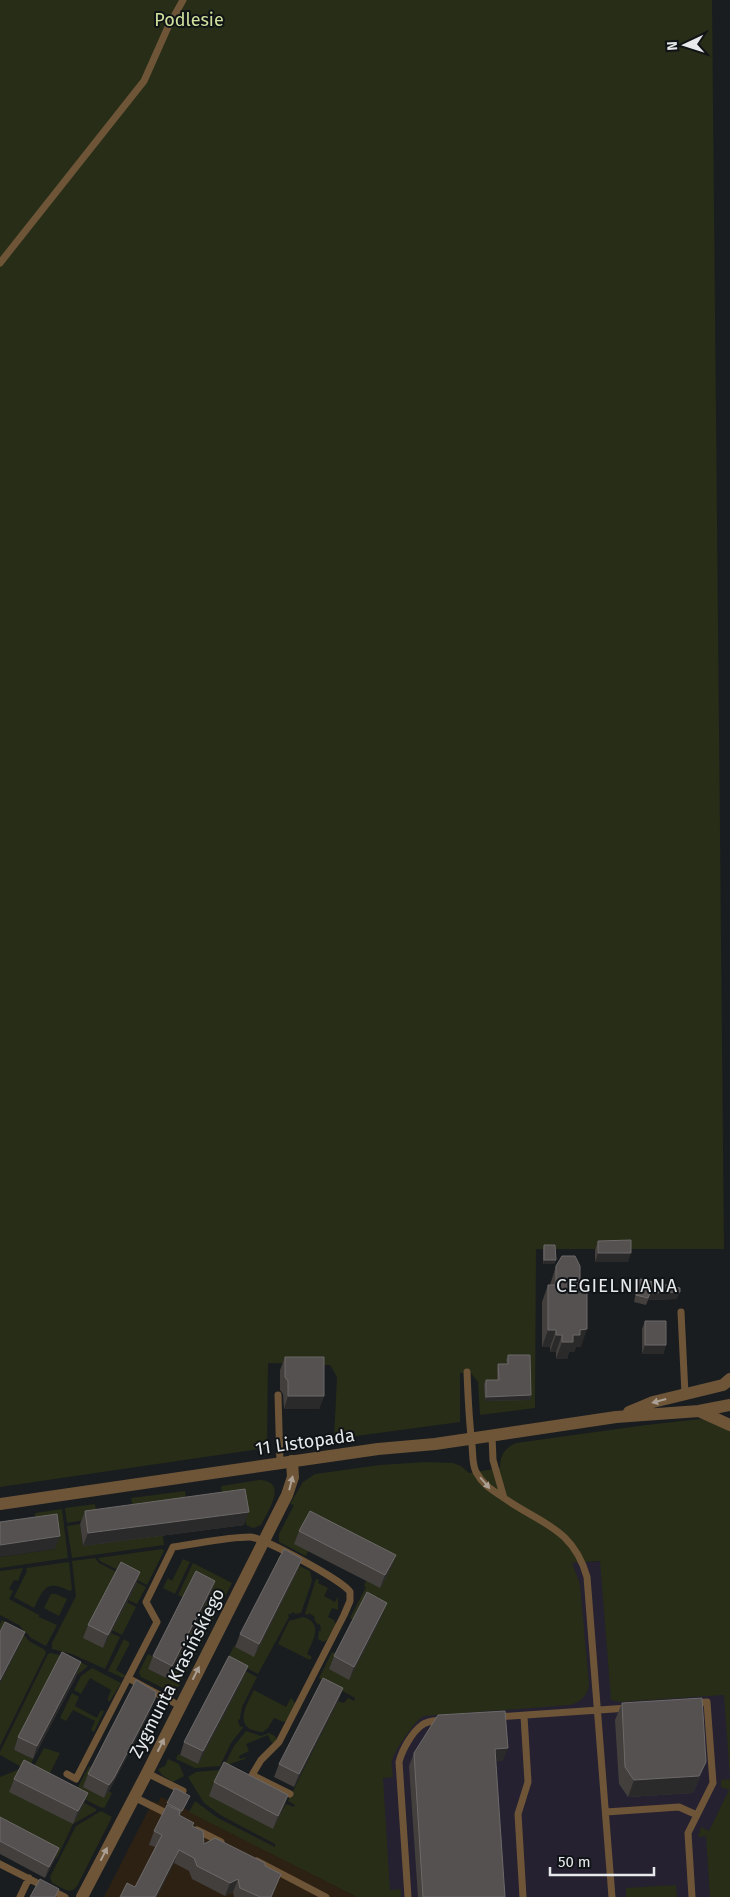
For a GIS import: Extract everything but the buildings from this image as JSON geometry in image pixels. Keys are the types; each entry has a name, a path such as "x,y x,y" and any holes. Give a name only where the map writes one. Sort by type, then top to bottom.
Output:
{"street":[{"name":"11 Listopada","path":"616,1417 653,1402 728,1383"},
{"name":"11 Listopada","path":"0,1504 378,1449 471,1439 616,1417 699,1411 730,1405"},
{"path":"699,1411 730,1425"},
{"name":"Zygmunta Krasińskiego","path":"82,1897 147,1773 290,1487 293,1477 286,1462"}],"lane":[{"path":"0,264 144,81 168,27 183,0"},
{"path":"681,1312 685,1394"},
{"path":"467,1372 475,1470 483,1482 504,1498 559,1531 568,1540 584,1563 587,1577 612,1897"},
{"path":"278,1395 286,1462"},
{"path":"492,1436 493,1460 504,1498"},
{"path":"67,1774 76,1779 157,1622 146,1602 173,1547 251,1537 264,1541 318,1569 346,1586 350,1592 350,1601 344,1615 279,1742 261,1760 252,1775 290,1794"},
{"path":"128,1678 180,1706"},
{"path":"688,1704 707,1702 713,1783 688,1833 692,1897"},
{"path":"486,1718 638,1707"},
{"path":"523,1897 518,1814 528,1782 524,1716"},
{"path":"408,1897 399,1762 401,1754 411,1738 423,1724 450,1720"},
{"path":"147,1773 183,1791"},
{"path":"134,1797 177,1819"},
{"path":"606,1812 679,1807 697,1816"},
{"path":"194,1828 229,1846"},
{"path":"247,1856 326,1897"},
{"path":"0,1864 65,1897"},
{"path":"20,1897 29,1878"}],"shaded area":[{"path":"613,1561 730,1689 730,1883 716,1897 357,1897 321,1878 402,1716 570,1563"},
{"path":"161,1797 357,1897 104,1897 153,1801 158,1803"}],"green space":[{"name":"Podlesie","path":"0,0 712,0 724,1249 536,1249 535,1408 480,1415 478,1382 470,1372 460,1373 460,1422 334,1439 337,1377 330,1365 268,1363 267,1448 0,1487"},
{"path":"700,1419 711,1421 730,1431 730,1779 724,1695 620,1702 611,1700 600,1561 572,1563 580,1584 589,1685 583,1698 570,1705 424,1716 411,1728 398,1748 392,1761 393,1777 383,1778 390,1890 401,1889 401,1897 357,1897 189,1812 195,1801 218,1818 275,1847 275,1844 222,1816 204,1803 188,1777 196,1772 221,1771 273,1828 286,1804 294,1807 295,1805 288,1801 338,1701 344,1703 348,1698 354,1701 355,1698 319,1678 332,1652 337,1654 349,1679 382,1616 354,1621 350,1618 366,1587 364,1586 366,1581 381,1588 308,1551 306,1556 279,1542 279,1534 294,1505 290,1504 303,1482 315,1474 380,1465 425,1462 453,1463 461,1466 469,1473 500,1468 504,1453 508,1447 516,1443"},
{"path":"259,1480 273,1485 275,1491 274,1498 261,1525 253,1528 246,1525 243,1499 223,1501 221,1486"},
{"path":"185,1491 187,1506 134,1513 131,1498"},
{"path":"95,1504 97,1518 67,1523 65,1508"},
{"path":"62,1509 68,1558 0,1568 0,1557 55,1549 37,1530 35,1513"},
{"path":"160,1513 164,1545 72,1558 67,1526 80,1524 83,1546"},
{"path":"162,1549 164,1551 147,1585 100,1561 98,1558"},
{"path":"279,1556 310,1571 312,1581 301,1613 295,1614 294,1612 288,1615 289,1617 258,1674 228,1658 234,1646 254,1656 297,1571 277,1561"},
{"path":"95,1558 99,1563 146,1587 137,1604 128,1600 135,1585 84,1637 103,1648 111,1633 120,1637 105,1669 72,1654 52,1649 52,1643 76,1596 72,1561"},
{"path":"183,1559 190,1562 175,1594 163,1588 168,1578 172,1581"},
{"path":"69,1562 72,1590 51,1586 44,1590 34,1608 14,1597 27,1571 26,1568"},
{"path":"193,1563 232,1583 179,1686 171,1692 141,1677 139,1672 148,1654 154,1657 148,1669 168,1679 210,1594 184,1598 178,1595"},
{"path":"23,1568 18,1581 14,1580 9,1589 13,1591 9,1599 39,1615 39,1617 57,1625 46,1646 31,1638 19,1625 0,1615 0,1571"},
{"path":"316,1579 319,1580 318,1583 328,1588 324,1596 335,1602 338,1596 338,1610 332,1608 328,1617 334,1620 336,1624 327,1640 323,1642 318,1639 319,1631 321,1631 320,1624 318,1625 314,1619 315,1617 309,1613 308,1615 305,1614"},
{"path":"51,1594 67,1599 59,1616 44,1608"},
{"path":"127,1602 136,1607 122,1635 112,1630"},
{"path":"303,1617 313,1623 315,1628 314,1638 307,1654 312,1657 310,1660 278,1644 289,1621"},
{"path":"2,1620 18,1628 29,1641 45,1650 46,1653 0,1746 0,1624"},
{"path":"124,1639 130,1643 116,1670 125,1675 123,1678 108,1671"},
{"path":"48,1654 72,1658 88,1666 77,1675 58,1665 14,1750 33,1759 27,1770 0,1755 0,1752"},
{"path":"226,1661 257,1677 242,1707 240,1719 238,1720 240,1727 242,1726 243,1728 231,1743 220,1766 195,1768 176,1759 178,1754 198,1764 243,1679 222,1668"},
{"path":"92,1668 121,1683 110,1701 108,1701 108,1698 111,1690 90,1678 81,1694 74,1690 81,1676"},
{"path":"254,1690 286,1707 291,1698 295,1703 286,1721 283,1722 274,1718 263,1732 247,1727 243,1717 247,1703"},
{"path":"72,1693 79,1697 75,1706 97,1718 101,1710 104,1711 94,1732 91,1730 95,1721 73,1710 66,1721 60,1718"},
{"path":"246,1731 261,1736 269,1733 275,1736 277,1740 275,1743 271,1742 268,1735 246,1744 249,1751 239,1756 240,1759 246,1757 245,1759 224,1766 234,1746"},
{"path":"44,1748 60,1753 47,1779 32,1770"},
{"path":"168,1759 179,1764 184,1776 173,1782 162,1775 158,1769 165,1766"},
{"path":"89,1766 108,1791 112,1793 105,1807 102,1808 76,1795 76,1791"},
{"path":"20,1769 96,1809 96,1811 73,1824 57,1858 0,1828 0,1777"},
{"path":"730,1779 730,1897 710,1897 706,1836 698,1837 701,1827 709,1831 729,1790 721,1787 721,1780"},
{"path":"101,1811 112,1817 77,1886 73,1890 68,1891 52,1883 50,1877 76,1826"},
{"path":"676,1885 677,1897 626,1897 626,1888"}],"district":[{"name":"CEGIELNIANA","path":"617,1285"}]}
